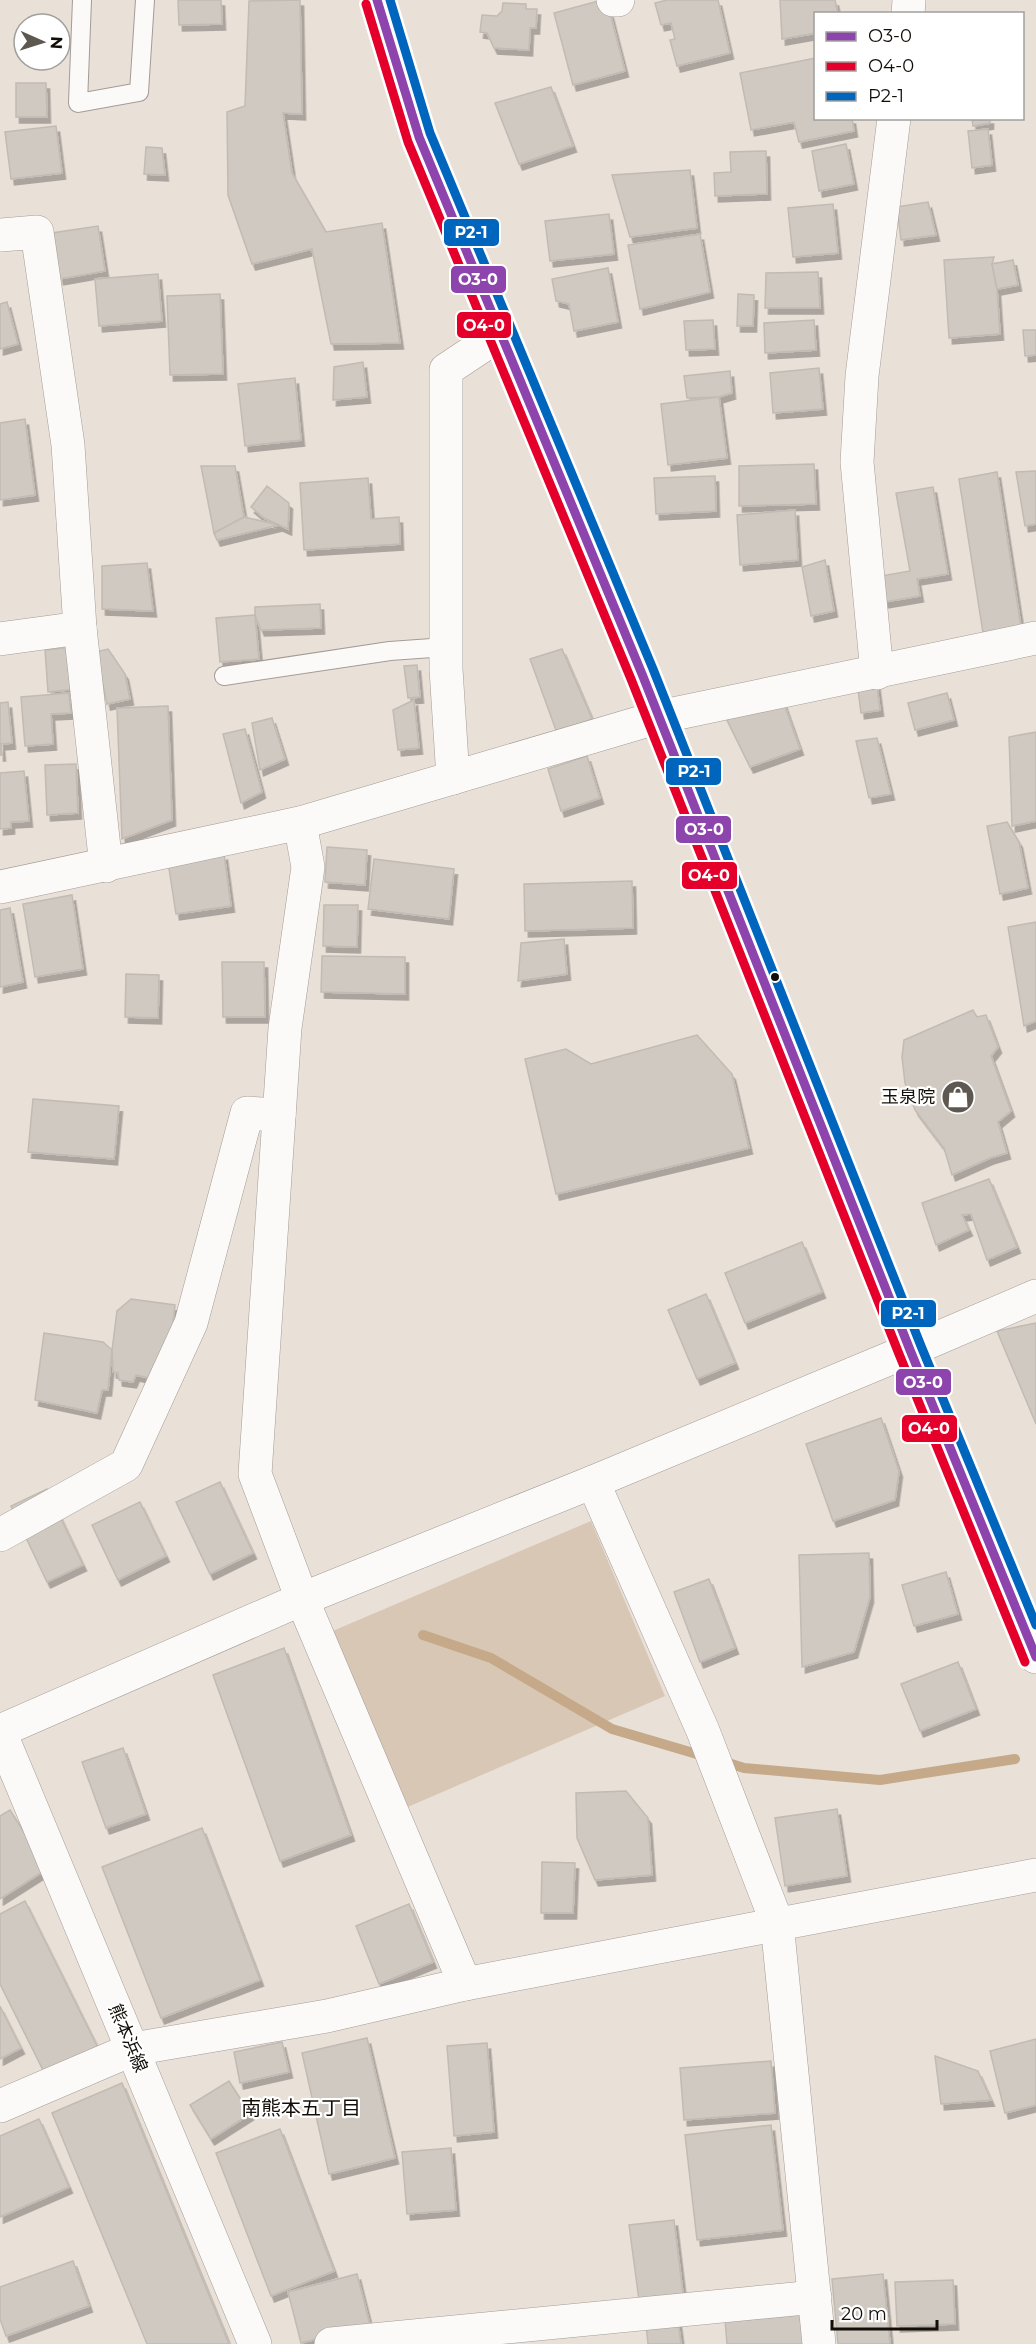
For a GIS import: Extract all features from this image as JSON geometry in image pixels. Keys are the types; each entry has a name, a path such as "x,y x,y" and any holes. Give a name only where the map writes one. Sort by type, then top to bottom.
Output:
{"street":[{"path":"377,0 419,137 659,717 910,1350 1036,1657"},
{"path":"613,0 618,0"},
{"path":"877,673 857,462 862,376 894,120"},
{"path":"1,235 38,232 68,445 80,628 106,866"},
{"path":"453,778 446,647 446,370 500,334"},
{"path":"0,639 80,628"},
{"path":"0,887 300,823 659,717 1036,638"},
{"path":"300,823 308,867 285,1028 255,1474 302,1599 465,1984"},
{"path":"0,1534 126,1465 191,1323 247,1113 279,1115"},
{"path":"0,1731 302,1599 592,1482 1036,1296"},
{"path":"592,1482 703,1731 777,1923 819,2344"},
{"name":"熊本浜線","path":"0,1731 255,2344"},
{"path":"0,2106 133,2049 327,2016 465,1984 1036,1875"},
{"path":"331,2344 815,2297"}],"lane":[{"path":"82,0 78,103 139,92 145,0"},
{"path":"224,676 390,651 446,647"}],"shaded area":[{"path":"591,1521 665,1696 403,1809 328,1633"}],"building":[{"path":"178,0 221,0 222,24 179,25"},
{"path":"300,0 302,114 283,113 292,173 326,232 382,223 400,343 331,344 312,249 252,264 228,195 227,112 245,106 249,1"},
{"path":"667,0 718,0 730,53 677,66 670,40 675,39 671,23 661,25 655,3"},
{"path":"780,0 835,0 838,12 814,12 814,33 782,39"},
{"path":"598,1 609,9 625,71 573,85 554,13"},
{"path":"503,3 526,4 526,9 537,9 536,28 530,28 529,50 494,48 487,33 480,32 482,15 497,16 502,11"},
{"path":"814,58 814,120 852,120 854,131 799,142 794,122 751,130 740,73"},
{"path":"16,83 46,83 47,117 16,117"},
{"path":"551,87 573,146 519,164 495,103"},
{"path":"972,120 990,120 990,123 973,126"},
{"path":"56,126 62,173 11,179 5,132"},
{"path":"988,129 992,165 972,168 968,131"},
{"path":"846,144 854,184 819,191 812,151"},
{"path":"146,147 162,148 165,175 144,174"},
{"path":"766,151 767,194 715,196 714,173 731,172 730,152"},
{"path":"690,170 697,228 630,237 612,175"},
{"path":"928,202 936,235 901,240 897,207"},
{"path":"833,204 838,253 793,257 788,208"},
{"path":"609,214 614,254 550,261 545,221"},
{"path":"98,226 105,271 60,279 52,233"},
{"path":"700,234 710,292 640,309 628,245"},
{"path":"994,257 992,264 997,289 1000,334 949,338 944,260"},
{"path":"1013,260 1018,285 997,289 992,264"},
{"path":"608,268 618,322 574,331 569,304 556,301 552,279"},
{"path":"818,272 820,308 765,308 766,273"},
{"path":"158,274 162,321 99,326 95,279"},
{"path":"220,294 223,374 170,375 167,296"},
{"path":"738,294 754,295 753,326 737,326"},
{"path":"7,302 18,344 0,349 0,304"},
{"path":"713,320 715,349 686,350 684,321"},
{"path":"814,320 816,350 765,353 764,323"},
{"path":"1023,330 1036,330 1036,355 1025,356"},
{"path":"363,362 367,397 333,400 334,367"},
{"path":"819,368 823,409 773,413 770,373"},
{"path":"730,371 732,393 719,397 687,398 684,376"},
{"path":"295,378 301,440 245,446 238,384"},
{"path":"719,397 727,458 668,465 661,404"},
{"path":"25,419 35,495 0,500 0,423"},
{"path":"814,464 816,504 739,506 739,466"},
{"path":"201,466 235,466 244,517 214,533"},
{"path":"1036,471 1036,524 1025,526 1016,472"},
{"path":"997,472 1021,627 983,633 959,479"},
{"path":"715,476 716,511 656,514 654,478"},
{"path":"368,478 371,519 399,517 400,544 304,550 300,483"},
{"path":"267,486 289,503 288,529 264,518 251,507"},
{"path":"933,487 948,574 917,579 920,596 885,602 881,576 910,571 896,493"},
{"path":"795,510 798,560 740,565 737,515"},
{"path":"244,517 279,525 217,540 214,533"},
{"path":"825,560 834,611 811,616 802,567"},
{"path":"147,563 153,611 102,609 102,566"},
{"path":"320,604 321,628 261,630 255,615 255,607"},
{"path":"255,615 259,659 220,662 216,618"},
{"path":"74,647 77,689 48,692 45,650"},
{"path":"108,649 125,674 130,699 107,704 96,652"},
{"path":"562,649 592,719 557,733 530,659"},
{"path":"417,665 420,697 408,698 404,666"},
{"path":"876,679 880,710 861,713 857,682"},
{"path":"69,693 71,713 51,714 53,744 25,746 21,697"},
{"path":"947,693 954,720 915,730 908,703"},
{"path":"414,700 419,748 398,750 393,710"},
{"path":"783,701 800,749 750,767 723,712"},
{"path":"8,702 12,743 1,744 2,755 0,755 0,703"},
{"path":"168,706 172,820 122,839 117,708"},
{"path":"272,718 285,759 260,770 252,723"},
{"path":"245,729 262,792 241,803 223,734"},
{"path":"1036,732 1036,821 1012,826 1009,737"},
{"path":"877,738 891,794 869,798 856,741"},
{"path":"587,756 600,798 561,811 548,769"},
{"path":"76,764 78,813 47,815 45,765"},
{"path":"24,771 29,821 11,822 11,828 0,829 0,773"},
{"path":"1007,822 1019,842 1028,888 1000,894 987,826"},
{"path":"327,847 367,850 365,885 325,882"},
{"path":"224,854 231,906 176,914 168,862"},
{"path":"374,859 454,869 449,919 368,909"},
{"path":"632,881 633,928 525,931 524,884"},
{"path":"72,895 83,969 35,977 23,904"},
{"path":"324,905 358,905 357,947 323,946"},
{"path":"10,908 23,982 0,987 0,910"},
{"path":"1036,922 1036,1021 1024,1026 1008,927"},
{"path":"564,939 567,974 518,981 521,943"},
{"path":"322,956 405,957 405,994 321,992"},
{"path":"222,962 264,962 265,1017 223,1017"},
{"path":"126,974 159,975 158,1018 125,1017"},
{"name":"玉泉院","path":"973,1010 977,1017 986,1015 998,1047 991,1056 1011,1111 998,1122 1007,1153 952,1175 944,1148 915,1110 905,1083 902,1057 904,1040"},
{"path":"697,1035 732,1074 749,1148 556,1194 525,1059 566,1049 591,1064"},
{"path":"33,1099 119,1106 114,1159 28,1152"},
{"path":"989,1179 1017,1247 987,1260 971,1214 962,1215 969,1230 936,1245 922,1203"},
{"path":"802,1242 822,1292 745,1323 725,1273"},
{"path":"706,1294 735,1363 697,1379 668,1310"},
{"path":"131,1299 175,1305 171,1341 164,1342 157,1380 136,1375 133,1382 119,1380 118,1373 113,1372 112,1350 117,1311"},
{"path":"1036,1323 1036,1424 997,1331"},
{"path":"44,1333 103,1342 112,1350 108,1390 102,1390 97,1413 35,1400"},
{"path":"881,1418 899,1471 895,1500 833,1521 806,1444"},
{"path":"220,1482 253,1553 210,1574 176,1502"},
{"path":"47,1489 83,1565 47,1582 11,1506"},
{"path":"140,1502 166,1556 118,1580 92,1525"},
{"path":"869,1553 870,1597 854,1652 802,1667 799,1555"},
{"path":"946,1572 958,1614 914,1626 902,1585"},
{"path":"709,1579 735,1648 700,1662 674,1592"},
{"path":"284,1648 351,1835 280,1861 213,1675"},
{"path":"958,1662 976,1709 920,1731 901,1684"},
{"path":"123,1748 146,1814 106,1828 82,1762"},
{"path":"626,1791 648,1818 652,1875 595,1880 577,1838 576,1793"},
{"path":"837,1809 847,1876 785,1886 775,1818"},
{"path":"10,1810 47,1869 0,1899 0,1816"},
{"path":"202,1828 260,1980 161,2018 102,1867"},
{"path":"542,1862 575,1863 573,1913 541,1913"},
{"path":"25,1901 102,2056 49,2082 0,1984 0,1914"},
{"path":"409,1904 433,1962 379,1984 356,1926"},
{"path":"0,2006 21,2048 0,2059"},
{"path":"367,2038 395,2158 329,2174 302,2053"},
{"path":"1036,2039 1036,2105 1005,2113 990,2051"},
{"path":"282,2042 289,2072 240,2083 234,2052"},
{"path":"487,2043 494,2132 454,2136 447,2046"},
{"path":"935,2056 978,2071 991,2100 941,2104"},
{"path":"771,2061 775,2113 684,2120 680,2068"},
{"path":"229,2081 250,2114 211,2139 190,2105"},
{"path":"122,2083 229,2344 147,2344 52,2113"},
{"path":"39,2119 69,2187 0,2217 0,2136"},
{"path":"771,2125 783,2230 697,2240 685,2135"},
{"path":"280,2129 334,2271 271,2296 216,2153"},
{"path":"451,2148 456,2210 407,2214 402,2152"},
{"path":"674,2220 683,2294 639,2300 629,2225"},
{"path":"73,2261 89,2306 6,2336 0,2319 0,2287"},
{"path":"357,2274 370,2325 301,2343 288,2292"},
{"path":"883,2274 890,2344 838,2344 832,2279"},
{"path":"953,2280 955,2324 897,2326 895,2282"},
{"path":"805,2312 808,2344 727,2344 725,2320"},
{"path":"678,2321 681,2344 648,2344 646,2324"}],"waterway":[{"path":"423,1635 491,1658 612,1729 707,1757"},
{"path":"722,1761 744,1768 880,1780 1015,1759"}],"transit line":[{"name":"O3-0","path":"377,0 419,137 642,674 910,1350 1036,1657"},
{"name":"P2-1","path":"390,0 430,133 653,669 921,1346 1036,1625"},
{"name":"O4-0","path":"366,4 408,142 631,679 899,1354 1025,1662"}],"place":[{"name":"玉泉院","path":"958,1097"}],"district":[{"name":"南熊本五丁目","path":"301,2108"}]}
